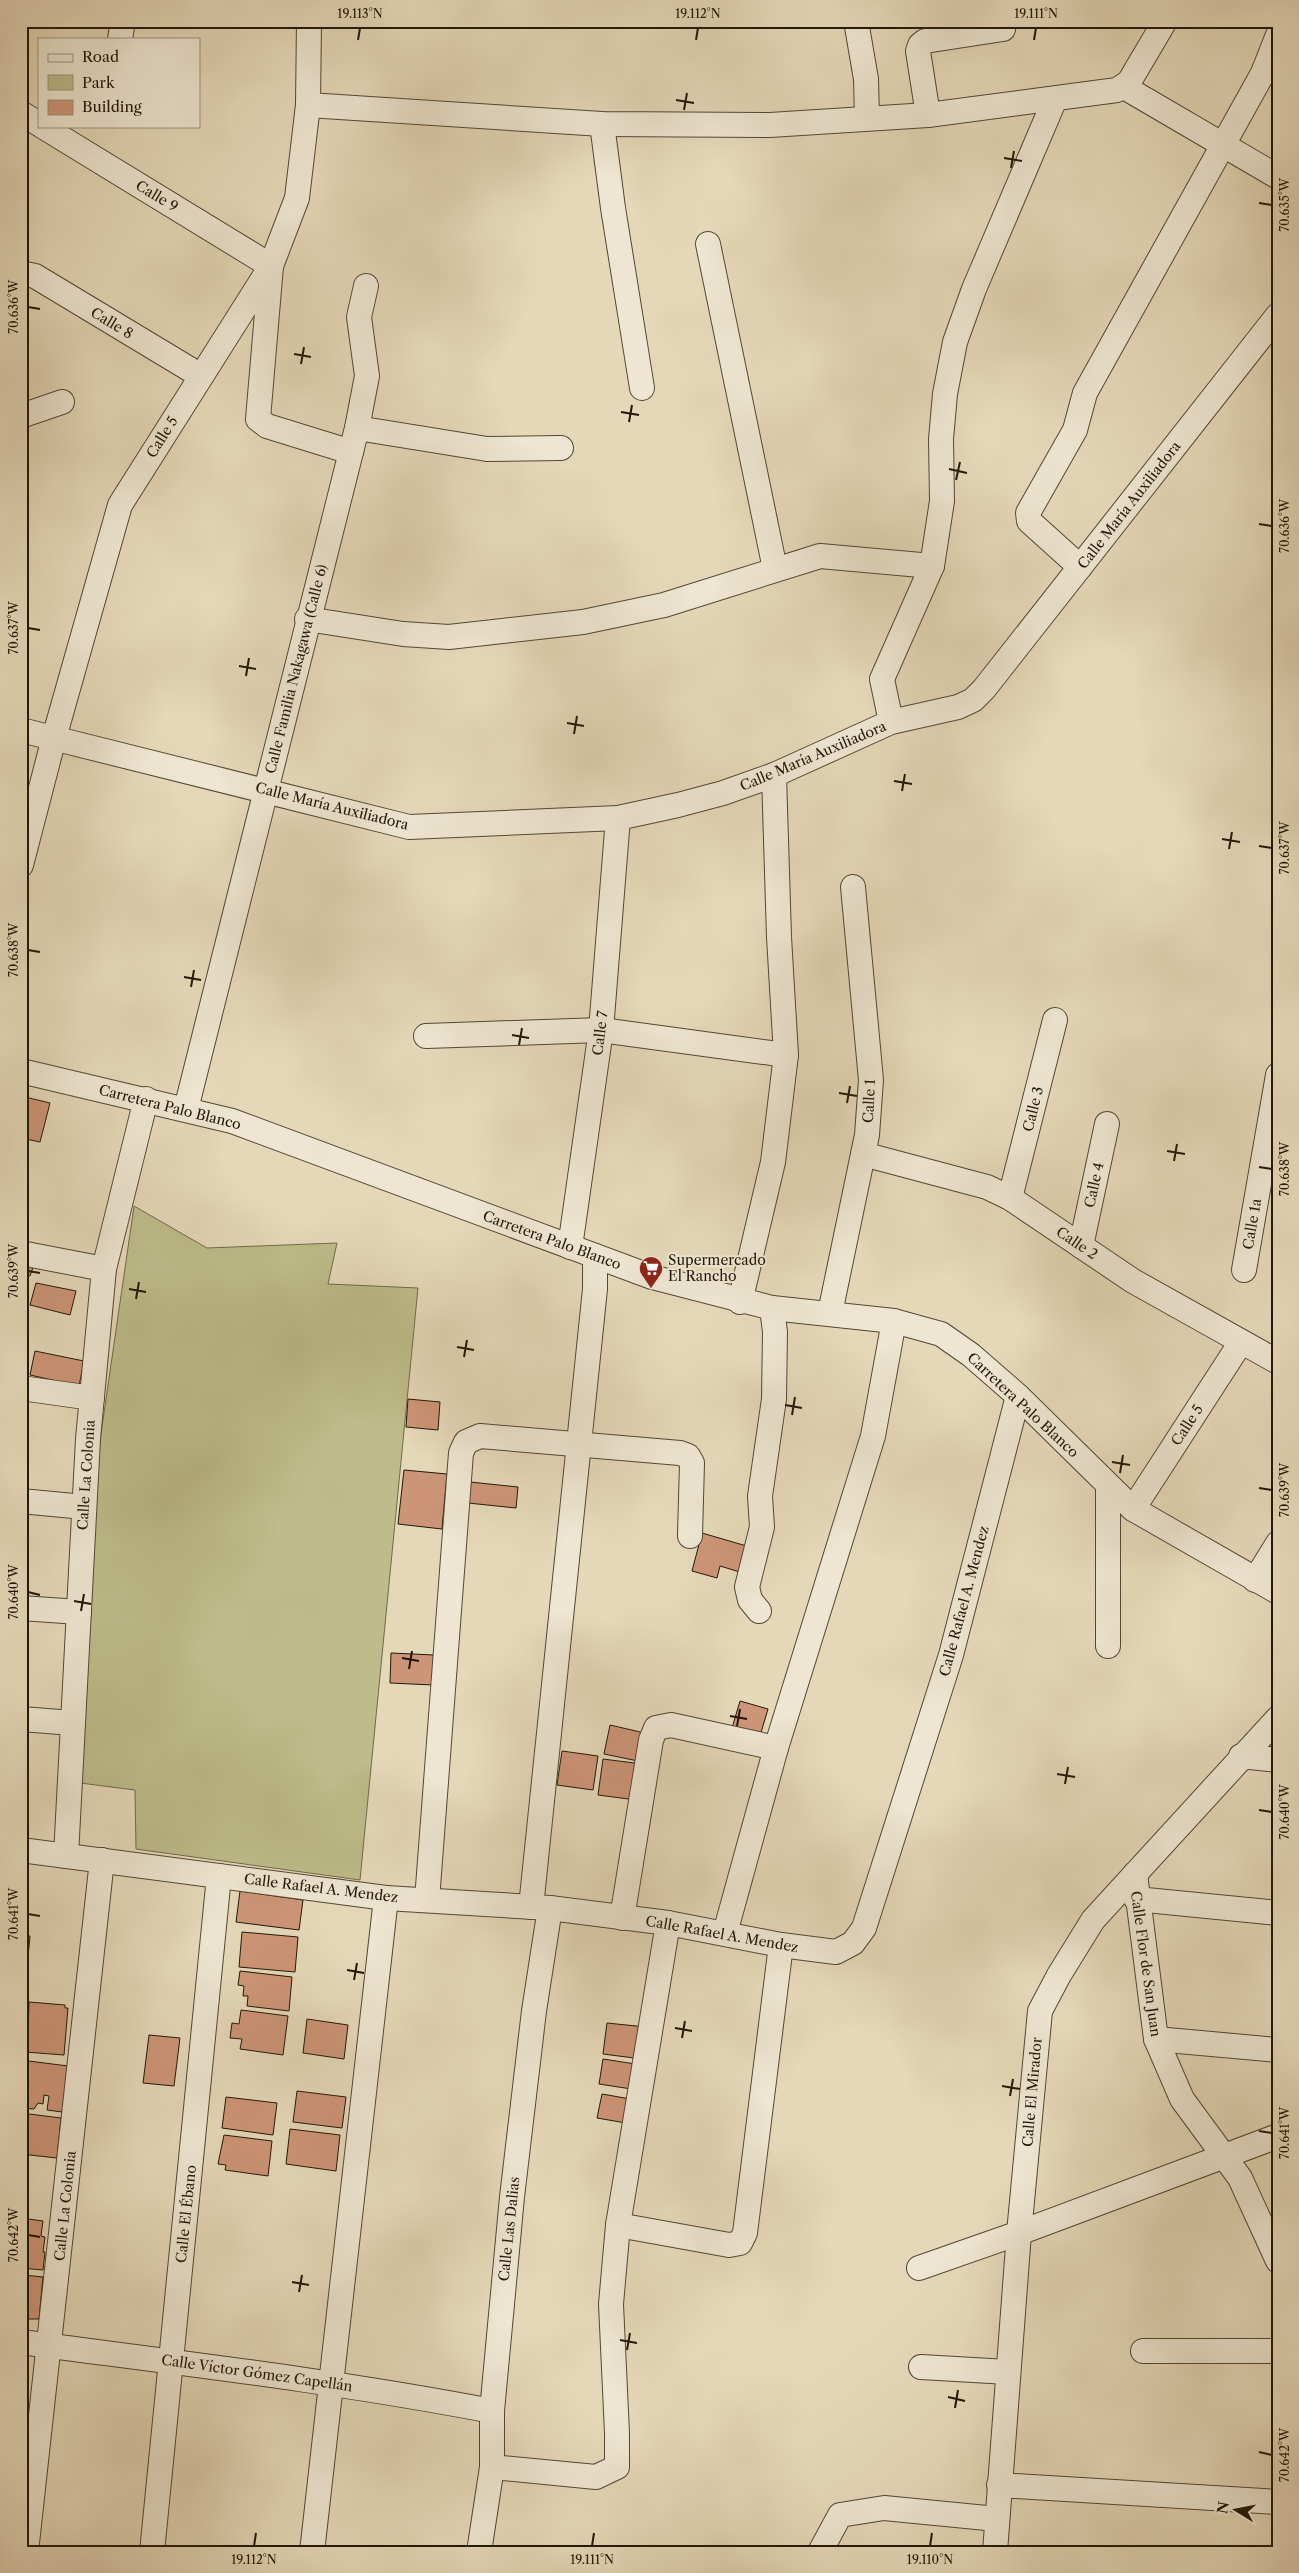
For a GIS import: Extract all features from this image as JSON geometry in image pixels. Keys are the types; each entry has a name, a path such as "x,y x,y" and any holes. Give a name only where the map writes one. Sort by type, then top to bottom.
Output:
{"street":[{"path":"120,38 123,21"},
{"name":"Calle 5","path":"21,865 54,738 120,505 271,266 297,198 308,105 309,21"},
{"path":"856,21 866,80 867,118"},
{"path":"1124,87 1165,21"},
{"path":"928,115 918,51 920,45 925,41 1003,29"},
{"path":"1080,567 1029,521 1028,513 1075,430 1085,393 1263,73 1278,34"},
{"path":"308,105 602,124 770,124 928,115 1055,99 1124,87 1278,177"},
{"path":"891,722 882,679 932,566 942,501 941,438 945,394 956,342 974,289 1055,99"},
{"path":"21,113 38,123"},
{"path":"602,124 642,388"},
{"name":"Calle 9","path":"45,128 271,266"},
{"path":"708,244 775,568"},
{"path":"271,266 258,418 268,426 351,452"},
{"name":"Calle 8","path":"21,273 35,276 200,376"},
{"name":"Calle Familia Nakagawa (Calle 6)","path":"186,1109 307,619 357,428 368,376 359,317 366,286"},
{"name":"Calle María Auxiliadora","path":"21,730 409,827 618,818 723,794 774,775 891,722 958,707 973,700 984,689 1278,315"},
{"path":"21,416 62,402"},
{"path":"357,428 487,449 561,448"},
{"path":"307,619 403,634 458,636 582,622 664,605 775,568 820,556 932,566"},
{"path":"740,1302 772,1162 786,1054 777,891 774,775"},
{"name":"Calle 7","path":"570,1247 601,1030 618,818"},
{"name":"Calle 1","path":"830,1313 867,1135 871,1080 853,887"},
{"name":"Calle 3","path":"1010,1198 1055,1020"},
{"path":"426,1036 601,1030 786,1054"},
{"name":"Carretera Palo Blanco","path":"21,1071 146,1099 232,1122 652,1278 740,1302 772,1308 894,1321 941,1334 971,1355 1018,1396 1108,1486 1134,1508 1278,1592"},
{"name":"Calle 1a","path":"1244,1270 1269,1182 1278,1075"},
{"name":"Calle La Colonia","path":"66,1856 84,1507 104,1268 146,1099"},
{"name":"Calle 4","path":"1081,1246 1107,1124"},
{"name":"Calle 2","path":"863,1154 987,1187 1010,1198 1133,1281 1278,1362"},
{"path":"21,1253 104,1268"},
{"name":"Calle Las Dalias","path":"479,2552 492,2467 492,2411 540,1907 579,1445 595,1290 595,1256"},
{"path":"759,1611 750,1600 747,1587 762,1527 760,1496 774,1399 776,1359 772,1308"},
{"path":"725,1933 776,1748 873,1436 894,1321"},
{"name":"Calle 5","path":"1134,1508 1241,1342"},
{"path":"21,1388 92,1398"},
{"name":"Calle Rafael A. Mendez","path":"21,1850 386,1898 540,1907 668,1923 781,1945 836,1952 853,1943 864,1928 951,1655 1018,1396"},
{"path":"427,1900 461,1453 466,1442 480,1436 680,1453 688,1456 692,1463 690,1536"},
{"path":"1108,1486 1108,1646"},
{"path":"21,1500 84,1507"},
{"path":"1255,1580 1278,1543"},
{"path":"21,1608 78,1612"},
{"name":"Calle El Mirador","path":"995,2552 1019,2233 1040,2011 1059,1974 1093,1920 1241,1756 1278,1718"},
{"path":"21,1719 73,1722"},
{"path":"622,1918 651,1740 656,1728 671,1724 776,1748"},
{"path":"1241,1756 1278,1760"},
{"name":"Calle La Colonia","path":"26,2552 102,1860"},
{"name":"Calle Flor de San Juan","path":"1135,1874 1136,1899 1156,2039 1182,2099 1240,2178 1278,2261"},
{"name":"Calle El Ébano","path":"152,2552 219,1876"},
{"path":"312,2552 386,1898"},
{"path":"1136,1899 1278,1913"},
{"path":"492,2467 596,2477 617,2467 611,2304 618,2225 668,1923"},
{"path":"618,2225 729,2246 740,2243 745,2232 781,1945"},
{"path":"1156,2039 1278,2050"},
{"path":"920,2268 1278,2136"},
{"name":"Calle Víctor Gómez Capellán","path":"21,2342 403,2394 492,2411"},
{"path":"1143,2351 1278,2350"},
{"path":"922,2368 1008,2372"},
{"path":"999,2485 1278,2502"},
{"path":"820,2552 840,2515 884,2508 997,2519"}],"green space":[{"path":"134,1206 207,1248 337,1243 328,1284 418,1288 360,1880 136,1849 135,1790 80,1783 91,1503"}],"building":[{"path":"21,1096 50,1103 40,1142 21,1138"},
{"path":"21,1256 36,1259 30,1276 21,1274"},
{"path":"36,1283 76,1291 70,1315 30,1305"},
{"path":"35,1351 84,1361 79,1386 30,1375"},
{"path":"408,1399 440,1402 438,1430 406,1427"},
{"path":"404,1470 447,1474 442,1529 398,1524"},
{"path":"470,1482 518,1487 516,1508 468,1503"},
{"path":"702,1533 750,1547 743,1573 720,1566 717,1578 692,1571"},
{"path":"391,1653 434,1655 433,1685 390,1683"},
{"path":"740,1701 768,1709 760,1736 732,1728"},
{"path":"610,1725 649,1734 643,1762 604,1754"},
{"path":"562,1751 598,1756 593,1790 557,1785"},
{"path":"603,1759 642,1764 636,1800 598,1795"},
{"path":"240,1891 303,1900 299,1930 236,1922"},
{"path":"242,1932 298,1937 295,1972 239,1967"},
{"path":"21,1935 30,1936 25,1990 21,1990"},
{"path":"240,1971 292,1977 289,2011 247,2006 248,1996 243,1996 244,1986 238,1985"},
{"path":"29,2002 65,2005 65,2008 68,2008 64,2055 25,2052 26,2034 28,2034"},
{"path":"241,2010 288,2016 283,2055 240,2049 242,2039 230,2038 232,2023 239,2024"},
{"path":"307,2019 348,2025 344,2059 303,2053"},
{"path":"607,2023 646,2027 642,2059 603,2054"},
{"path":"149,2035 180,2038 174,2086 143,2083"},
{"path":"603,2059 642,2065 638,2090 599,2084"},
{"path":"21,2060 68,2066 62,2112 47,2110 49,2096 44,2095 43,2104 38,2103 34,2109 21,2108 21,2091 25,2092 26,2084 21,2084"},
{"path":"297,2091 346,2097 342,2128 293,2122"},
{"path":"602,2094 636,2100 632,2124 597,2118"},
{"path":"226,2097 277,2103 273,2135 222,2128"},
{"path":"21,2113 61,2118 57,2158 21,2154"},
{"path":"290,2129 340,2135 336,2171 286,2164"},
{"path":"224,2135 272,2141 268,2176 225,2170 226,2165 218,2164"},
{"path":"21,2218 43,2221 41,2236 45,2237 43,2252 45,2252 43,2270 21,2268"},
{"path":"21,2272 24,2272 23,2275 43,2277 39,2319 21,2319"}],"place":[{"name":"Supermercado El Rancho","path":"651,1289"}]}
